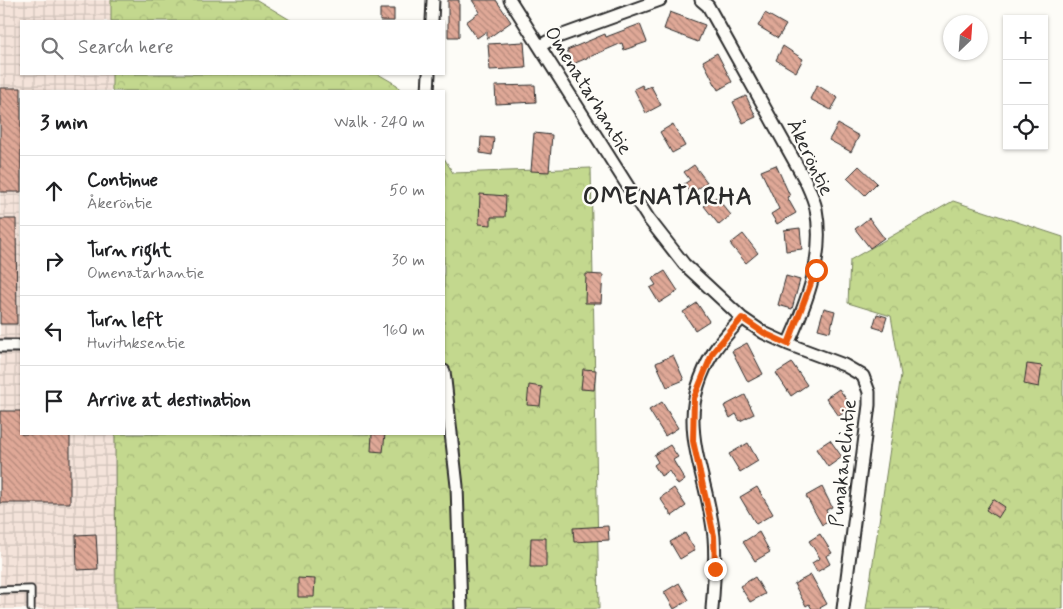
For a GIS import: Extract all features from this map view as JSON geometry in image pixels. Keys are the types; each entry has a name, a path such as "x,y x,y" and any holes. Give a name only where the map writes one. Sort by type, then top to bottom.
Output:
{"street":[{"path":"432,20 433,0"},
{"name":"Omenatarhantie","path":"510,0 648,218 684,264 742,318 764,333 814,354"},
{"path":"540,46 552,39 660,0"},
{"name":"Åkeröntie","path":"702,0 708,6 806,180 816,208 818,248 816,270 788,344"},
{"path":"428,90 429,75"},
{"path":"712,609 715,569 714,536 693,441 693,405 703,373 713,352 742,318"},
{"path":"0,346 20,346"},
{"name":"Punakanelintie","path":"814,354 844,365 863,376 869,392 869,405 843,609"},
{"path":"445,380 457,486 461,609"}],"lane":[{"path":"0,590 31,589 31,609"}],"shaded area":[{"path":"0,0 111,0 111,20 20,20 20,75 112,75 112,90 20,90 20,435 115,435 116,609 0,609"}],"green space":[{"path":"111,0 257,0 290,20 111,20"},
{"path":"112,75 380,75 397,85 400,90 112,90"},
{"path":"445,160 453,173 591,168 599,609 116,609 115,435 445,435"},
{"path":"953,201 1063,237 1063,609 866,609 901,375 891,316 848,303 850,260"}],"building":[{"path":"448,0 459,0 459,37 448,37"},
{"path":"472,0 496,0 511,22 487,39 487,31 477,38 466,22 480,12"},
{"path":"380,9 394,9 394,20 380,20"},
{"path":"670,12 705,25 698,42 664,29"},
{"path":"765,13 786,25 778,38 758,26"},
{"path":"640,24 647,42 624,50 622,43 573,64 567,50 605,34 606,37"},
{"path":"524,42 526,68 490,70 488,44"},
{"path":"783,46 803,59 796,72 776,60"},
{"path":"717,53 732,82 718,90 703,61"},
{"path":"535,85 536,102 496,104 495,86"},
{"path":"642,85 644,89 651,86 661,105 646,113 634,89"},
{"path":"817,85 838,98 831,110 810,99"},
{"path":"0,88 21,88 20,192 0,192"},
{"path":"746,96 756,117 743,123 733,102"},
{"path":"673,124 685,146 672,153 660,132"},
{"path":"838,124 859,136 851,152 829,140"},
{"path":"534,133 552,135 549,172 531,171"},
{"path":"481,137 494,138 492,155 480,153"},
{"path":"694,165 707,182 691,194 684,184 690,180 684,172"},
{"path":"776,165 790,196 787,197 796,213 777,224 771,214 779,209 761,171"},
{"path":"859,166 877,183 865,195 847,178"},
{"path":"480,194 506,196 505,217 491,217 491,225 479,224"},
{"path":"716,197 731,215 719,225 704,206"},
{"path":"869,218 884,238 870,248 855,229"},
{"path":"0,219 16,219 17,324 0,324"},
{"path":"800,228 802,249 786,251 784,230"},
{"path":"743,234 758,253 746,263 730,244"},
{"path":"665,271 678,291 659,303 650,288 656,285 652,279"},
{"path":"586,274 603,275 601,303 585,303"},
{"path":"786,276 800,280 792,309 778,305"},
{"path":"697,303 709,321 695,330 683,312"},
{"path":"824,308 835,311 830,332 818,329"},
{"path":"877,314 887,317 883,330 873,327"},
{"path":"747,343 763,374 748,382 732,351"},
{"path":"673,355 684,380 667,387 656,363"},
{"path":"792,363 807,385 791,396 776,373"},
{"path":"1027,364 1042,366 1039,387 1024,384"},
{"path":"583,369 596,370 594,390 581,389"},
{"path":"529,385 542,387 540,406 527,405"},
{"path":"839,389 852,407 839,416 826,398"},
{"path":"745,395 754,414 740,421 736,414 730,418 724,406"},
{"path":"662,402 678,428 665,436 649,410"},
{"path":"0,411 20,411 20,435 70,435 70,503 0,503"},
{"path":"372,435 385,435 383,452 371,451"},
{"path":"830,440 842,457 828,467 816,449"},
{"path":"748,443 758,461 740,472 729,454"},
{"path":"670,445 678,457 673,460 685,480 678,485 669,471 661,476 654,465 658,462 654,455"},
{"path":"757,487 773,514 756,524 740,497"},
{"path":"822,487 832,507 826,510 832,520 822,525 806,496"},
{"path":"674,488 686,506 672,516 660,498"},
{"path":"993,499 1005,507 998,518 986,510"},
{"path":"608,526 609,540 574,542 573,528"},
{"path":"759,532 770,552 755,561 743,542"},
{"path":"685,533 695,550 680,559 670,542"},
{"path":"96,534 98,569 77,570 76,535"},
{"path":"820,534 832,553 826,556 830,564 817,572 812,563 820,558 809,541"},
{"path":"531,538 546,538 546,567 530,567"},
{"path":"811,575 827,604 818,609 812,609 809,604 806,606 794,584"},
{"path":"755,577 765,594 750,602 740,586"},
{"path":"298,578 315,579 314,597 298,597"},
{"path":"679,583 689,600 674,609 664,592"}],"district":[{"name":"OMENATARHA","path":"668,195"}],"route":[{"path":"715,569 714,536 693,441 694,398 713,352 742,318 764,333 788,344 816,270"}]}
